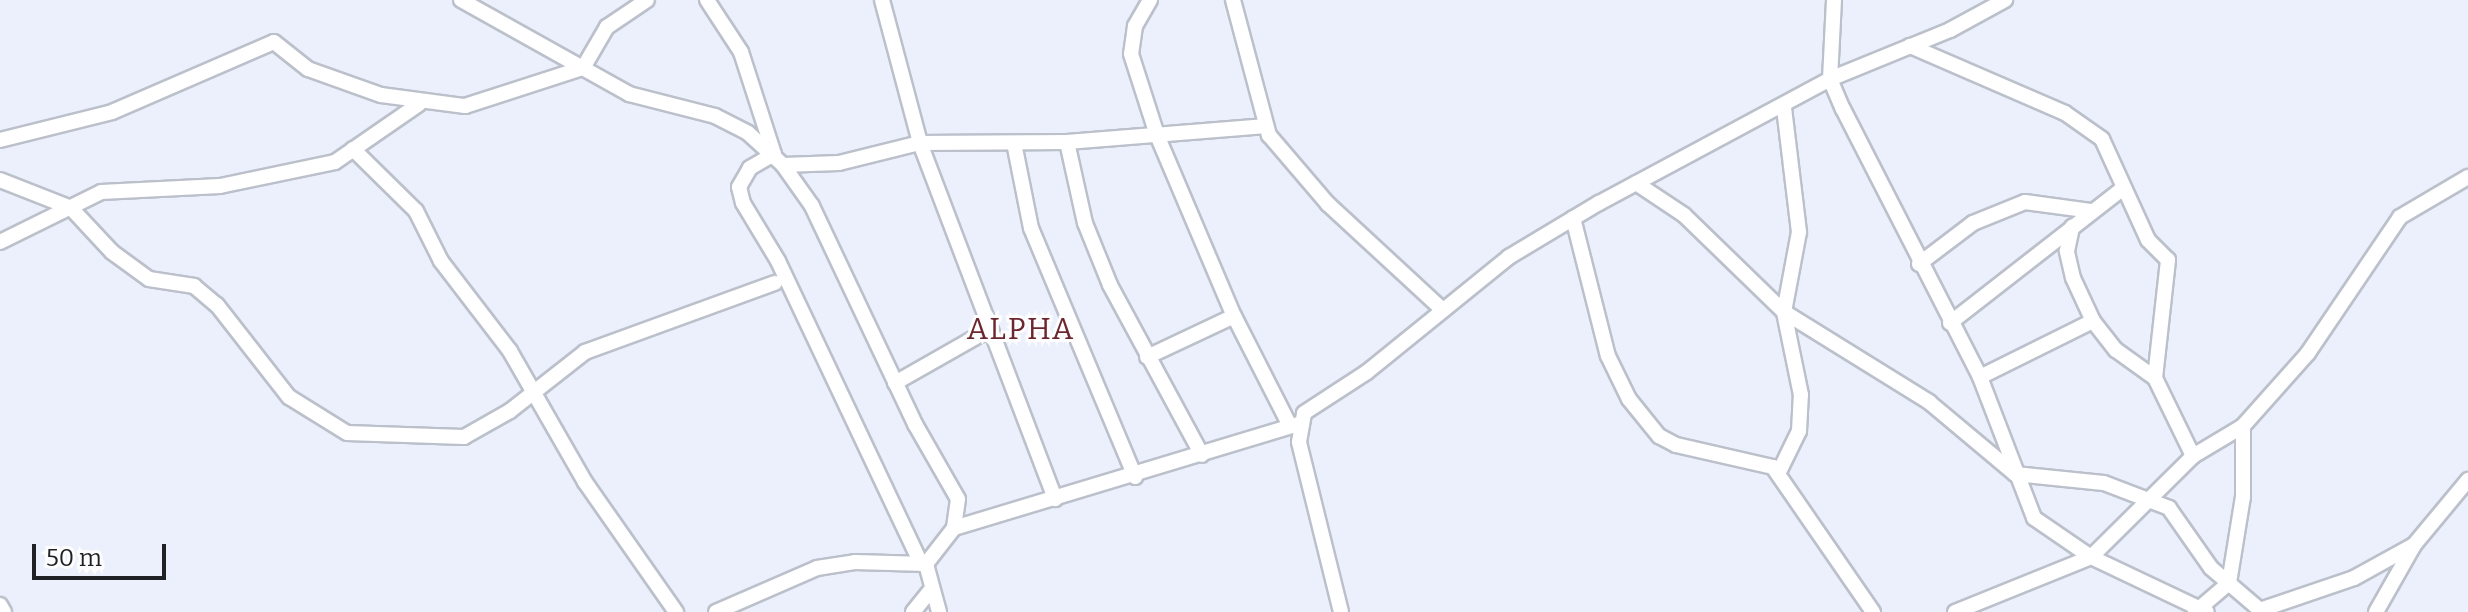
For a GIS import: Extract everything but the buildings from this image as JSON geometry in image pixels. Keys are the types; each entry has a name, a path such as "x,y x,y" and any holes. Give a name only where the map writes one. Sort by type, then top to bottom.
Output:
{"street":[{"path":"461,0 652,103 715,116 779,160"},
{"path":"0,140 112,112 274,42 308,69 419,104 465,106 583,68 607,27 647,0"},
{"path":"707,0 741,52 779,160 812,206 895,383 953,486 954,528"},
{"path":"882,0 920,143 1055,499"},
{"path":"1150,0 1135,26 1131,54 1157,135 1234,316 1294,425 1341,612"},
{"path":"1233,0 1266,126 1328,204 1443,310"},
{"path":"1834,0 1830,79 1919,264 1980,377 2034,518 2091,557 2200,609 2229,583 2243,497 2243,426"},
{"path":"924,564 954,528 1135,477 1294,425 1326,394 1367,372 1509,257 1573,218 1784,108 1830,79 1910,46 2005,0"},
{"path":"1910,46 2065,113 2102,139 2122,189 2148,240 2168,260 2155,378"},
{"path":"0,242 101,192 220,186 335,162 419,104"},
{"path":"1779,472 1799,431 1801,395 1784,312 1799,232 1784,108"},
{"path":"939,612 924,564 778,261 743,203 739,187 750,168 779,160 839,163 920,143 1067,142 1266,126"},
{"path":"1067,142 1085,223 1147,357 1202,455"},
{"path":"1014,143 1031,228 1135,477"},
{"path":"353,149 416,211 441,261 533,391 585,482 676,612"},
{"path":"1955,612 2091,557 2152,502 2193,456 2243,426 2308,353 2400,217 2468,177"},
{"path":"0,180 71,208 112,252 149,279 194,286 217,305 289,397 347,433 464,437 585,352 775,283"},
{"path":"1636,183 1684,215 1784,312 1929,402 2015,474 2104,483 2169,508 2229,583 2261,611 2354,578 2414,545"},
{"path":"1950,323 2122,189"},
{"path":"1919,264 1973,223 2025,202 2092,211"},
{"path":"1573,218 1608,356 1629,399 1659,436 1676,445 1765,463 1779,472 1873,612"},
{"path":"2072,227 2067,251 2073,278 2093,321 2116,350 2155,378 2193,456"},
{"path":"1147,357 1234,316"},
{"path":"1980,377 2093,321"},
{"path":"895,383 990,329"},
{"path":"2376,612 2414,545 2468,480"},
{"path":"716,612 817,568 855,562 924,564"},
{"path":"913,612 930,591"},
{"path":"0,605 4,612"}],"district":[{"name":"ALPHA","path":"1021,329"}]}
